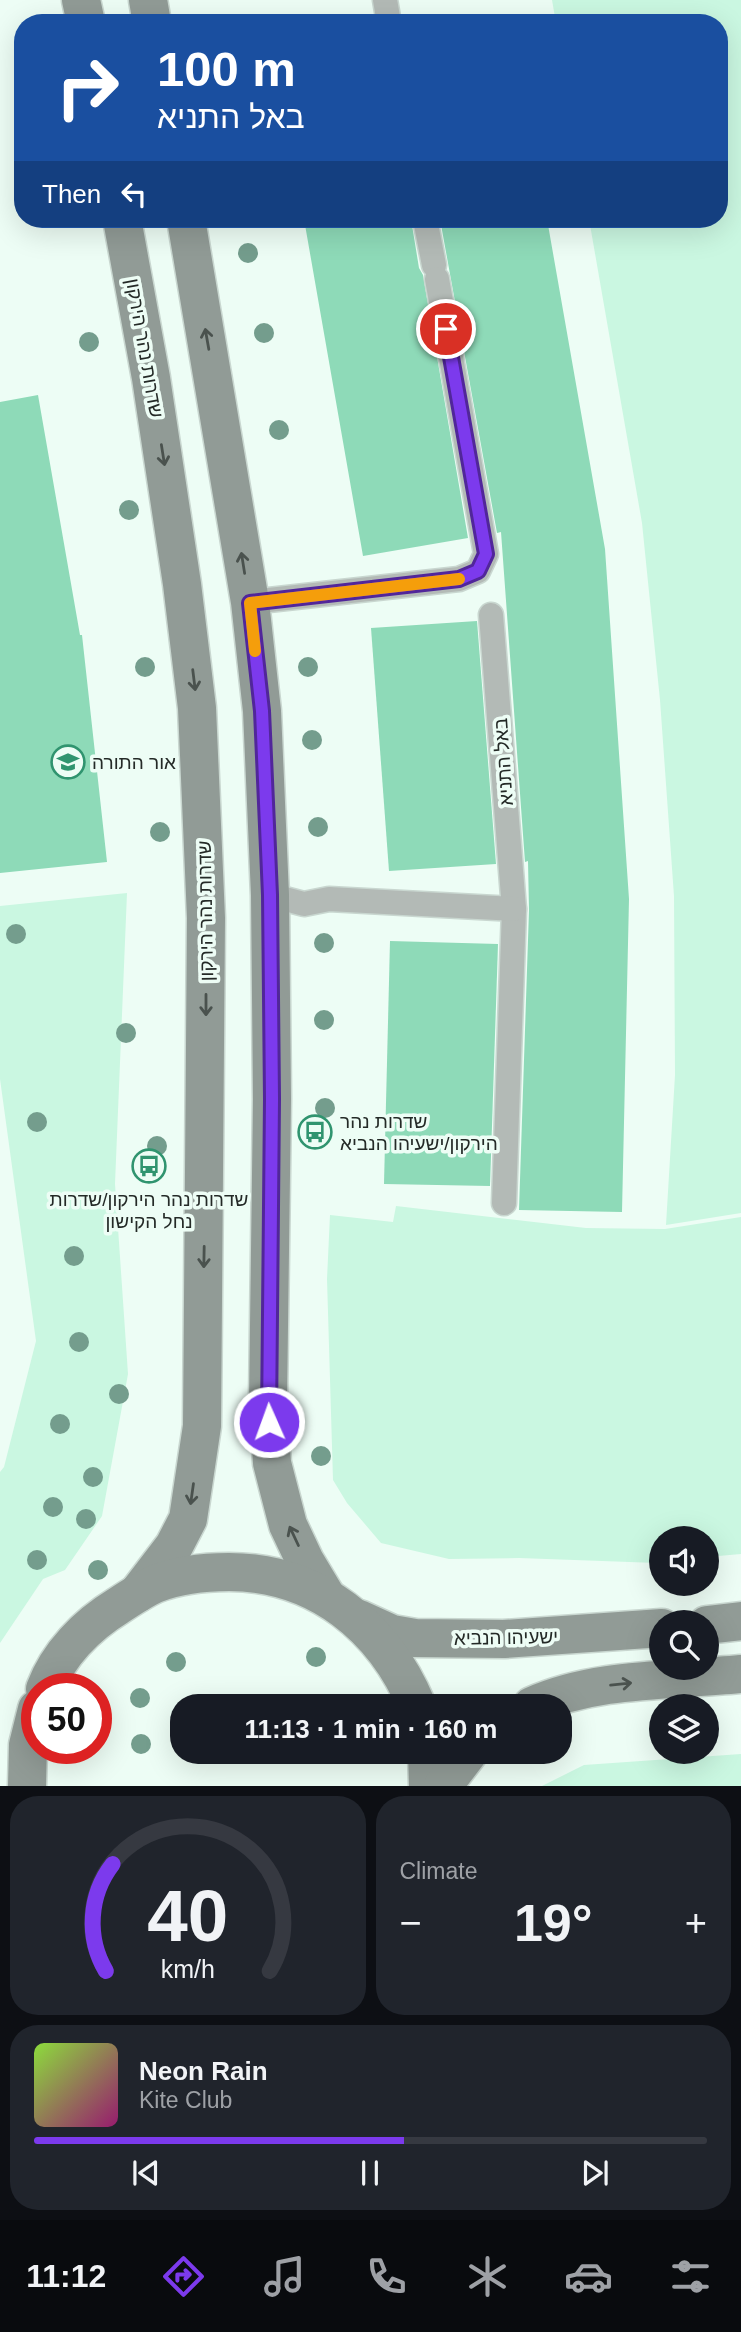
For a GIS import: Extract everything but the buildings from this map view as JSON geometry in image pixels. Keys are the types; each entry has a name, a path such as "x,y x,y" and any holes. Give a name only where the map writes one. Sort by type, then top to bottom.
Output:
{"main road":[{"name":"שדרות נהר הירקון","path":"124,228 151,378 182,584 197,708 206,918 202,1426 188,1518 174,1545 138,1593"},
{"path":"188,228 250,603 262,711 270,895 272,1099 268,1402 271,1450 288,1524 305,1561 340,1607 375,1636 392,1658 412,1694"},
{"name":"ישעיהו הנביא","path":"138,1593 157,1583 185,1576 244,1572 274,1577 392,1634 415,1638 504,1639 649,1629"},
{"path":"53,1673 62,1657 82,1633 138,1593"},
{"path":"563,1694 584,1689 732,1675"},
{"path":"0,1749 21,1722"},
{"path":"27,1786 28,1764"},
{"path":"427,1764 428,1786"},
{"path":"443,1786 460,1764"}],"lane":[{"path":"250,603 459,579 478,571 486,554 427,228"},
{"name":"באל התניא","path":"491,615 514,909 504,1203"},
{"path":"270,895 304,904 329,899 514,909"}],"green space":[{"path":"552,0 741,0 741,1213 666,1225 675,1075 674,896 660,700 642,523 591,228 728,228 728,14 554,14"},
{"path":"127,893 115,1184 128,1374 102,1516 65,1570 43,1579 0,1643 0,1472 4,1467 36,1341 0,1079 0,906"},
{"path":"396,1206 586,1228 665,1229 741,1217 741,1554 719,1556 719,1526 649,1526 649,1563 519,1558 449,1559 381,1543 347,1503 333,1480 327,1279 330,1215 393,1222"},
{"path":"741,1754 741,1786 542,1786 584,1765 649,1760 649,1764 719,1764 719,1756"}],"slow traffic":[{"path":"255,651 250,603 459,579"}],"place":[{"name":"אור התורה","path":"68,762"},
{"name":"שדרות נהר הירקון/ישעיהו הנביא","path":"315,1132"},
{"name":"שדרות נהר הירקון/שדרות נחל הקישון","path":"149,1166"}],"route":[{"path":"269,1422 272,1099 270,895 262,711 250,603 459,579 478,571 486,554 446,329"}]}
